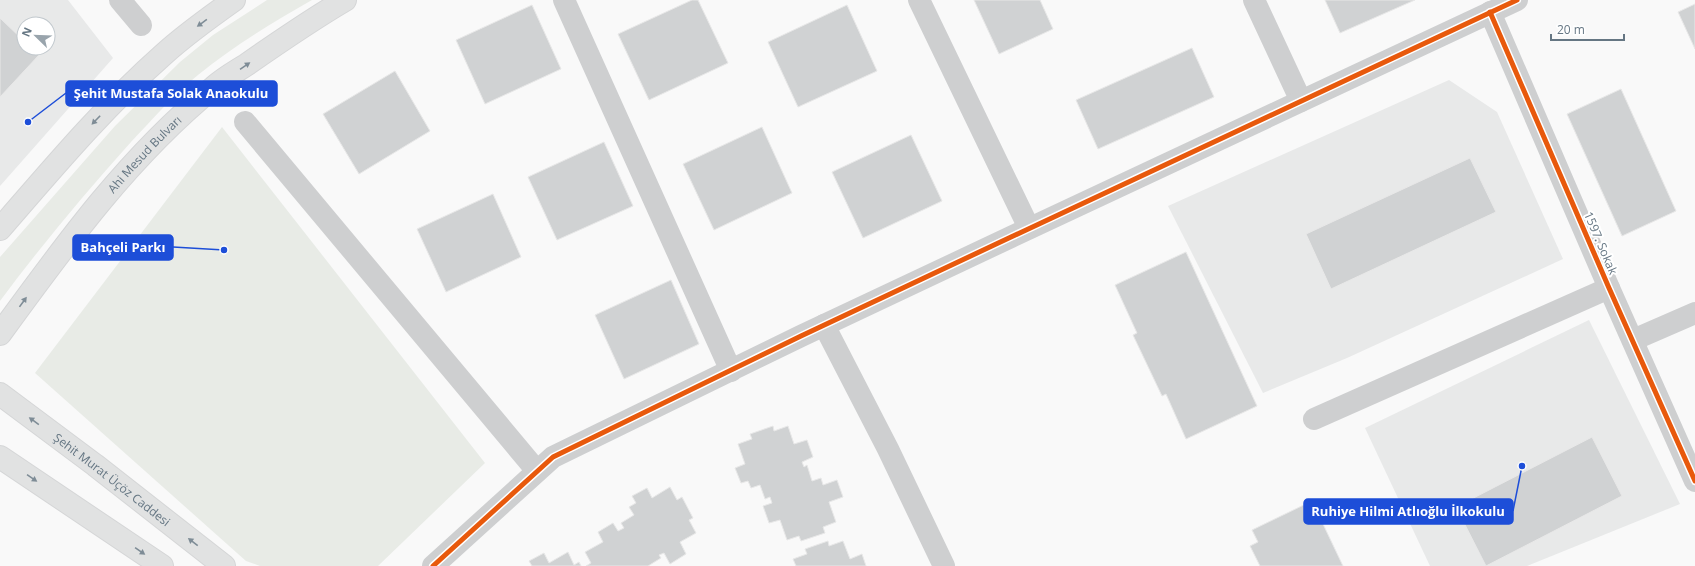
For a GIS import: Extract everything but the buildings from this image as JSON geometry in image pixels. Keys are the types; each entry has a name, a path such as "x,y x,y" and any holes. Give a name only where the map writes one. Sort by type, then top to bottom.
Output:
{"main road":[{"path":"0,229 80,138 131,85 171,48 234,0"},
{"name":"Ahi Mesud Bulvarı","path":"0,334 89,216 142,155 178,118 215,86 281,40 345,0"},
{"name":"Şehit Murat Üçöz Caddesi","path":"0,394 224,566"},
{"path":"0,457 162,566"}],"street":[{"path":"120,0 141,25"},
{"path":"564,0 731,371"},
{"path":"919,0 1029,228"},
{"path":"1254,0 1301,101"},
{"path":"433,566 553,457 824,325 1517,0"},
{"name":"1597. Sokak","path":"1490,12 1609,288 1695,481"},
{"path":"245,122 537,471"},
{"path":"1314,419 1609,288"},
{"path":"1632,340 1695,312"},
{"path":"824,325 888,450 944,566"}],"shaded area":[{"path":"0,0 68,0 113,58 0,186"},
{"path":"267,0 312,0 268,26 211,64 163,107 47,240 0,301 0,257 115,126 180,62 213,35"},
{"path":"1449,80 1497,112 1563,259 1347,358 1263,393 1168,206"},
{"path":"222,127 485,463 378,566 260,566 246,561 35,373"},
{"path":"1589,320 1680,504 1527,566 1430,566 1365,428"}],"cycle path":[{"path":"433,566 553,457 801,336 1517,0"},
{"path":"1490,12 1609,288 1695,481"}],"place":[{"name":"Şehit Mustafa Solak Anaokulu","path":"28,122"},
{"name":"Bahçeli Parkı","path":"224,250"},
{"name":"Ruhiye Hilmi Atlıoğlu İlkokulu","path":"1522,466"}]}
